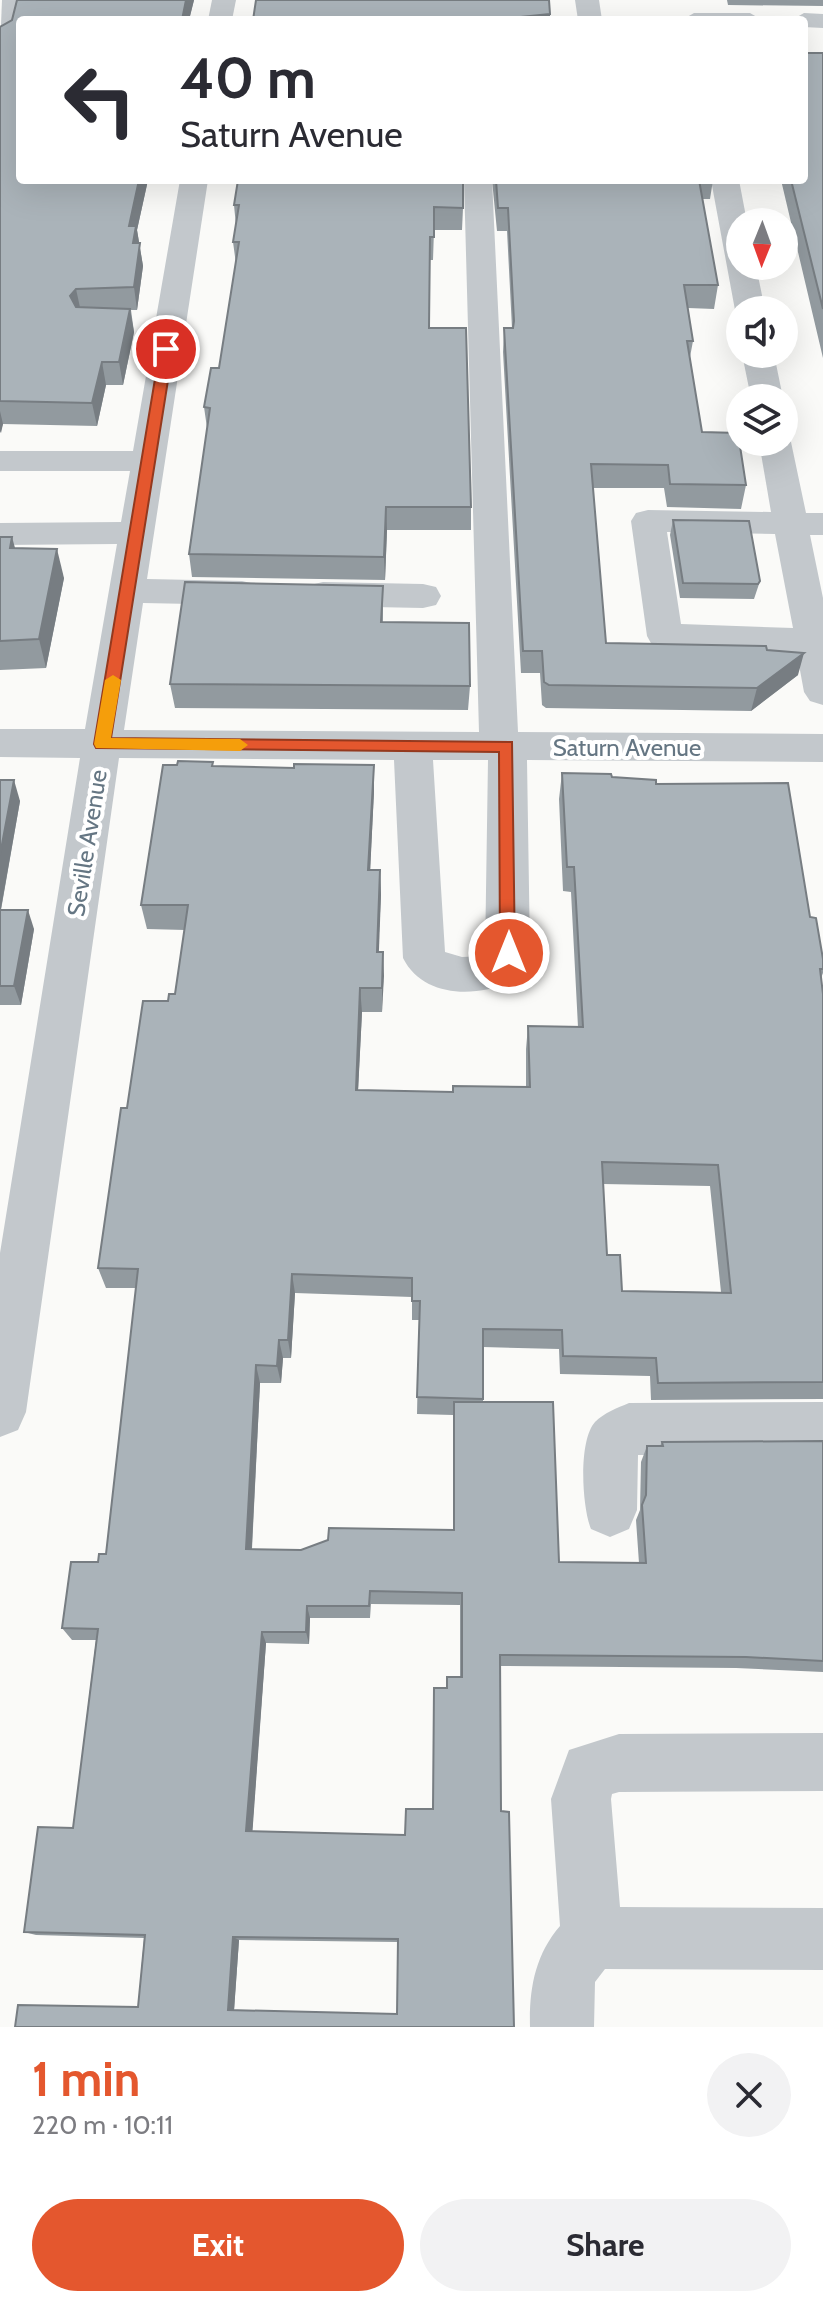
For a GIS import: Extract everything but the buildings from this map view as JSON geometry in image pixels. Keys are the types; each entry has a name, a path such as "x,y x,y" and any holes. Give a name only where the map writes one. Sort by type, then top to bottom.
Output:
{"street":[{"path":"0,41 14,0"},
{"name":"Seville Avenue","path":"0,1412 102,744 138,533 148,461 155,321 193,184"},
{"path":"413,746 424,958 441,972 492,973 504,966 509,953 478,184"},
{"path":"726,184 730,208"},
{"path":"780,456 807,524 813,642 823,692"},
{"path":"0,461 148,461"},
{"path":"807,524 648,521 665,636 813,642"},
{"path":"0,534 138,533"},
{"path":"128,591 423,596"},
{"name":"Saturn Avenue","path":"0,743 823,748"},
{"path":"610,1510 612,1442 629,1429 823,1428"},
{"path":"592,1938 581,1799 590,1771 619,1763 823,1762"},
{"path":"562,2027 560,1985 571,1957 592,1938 823,1939"}],"slow traffic":[{"path":"113,680 102,744 240,745"}],"route":[{"path":"166,349 102,744 507,746 509,953"}]}
